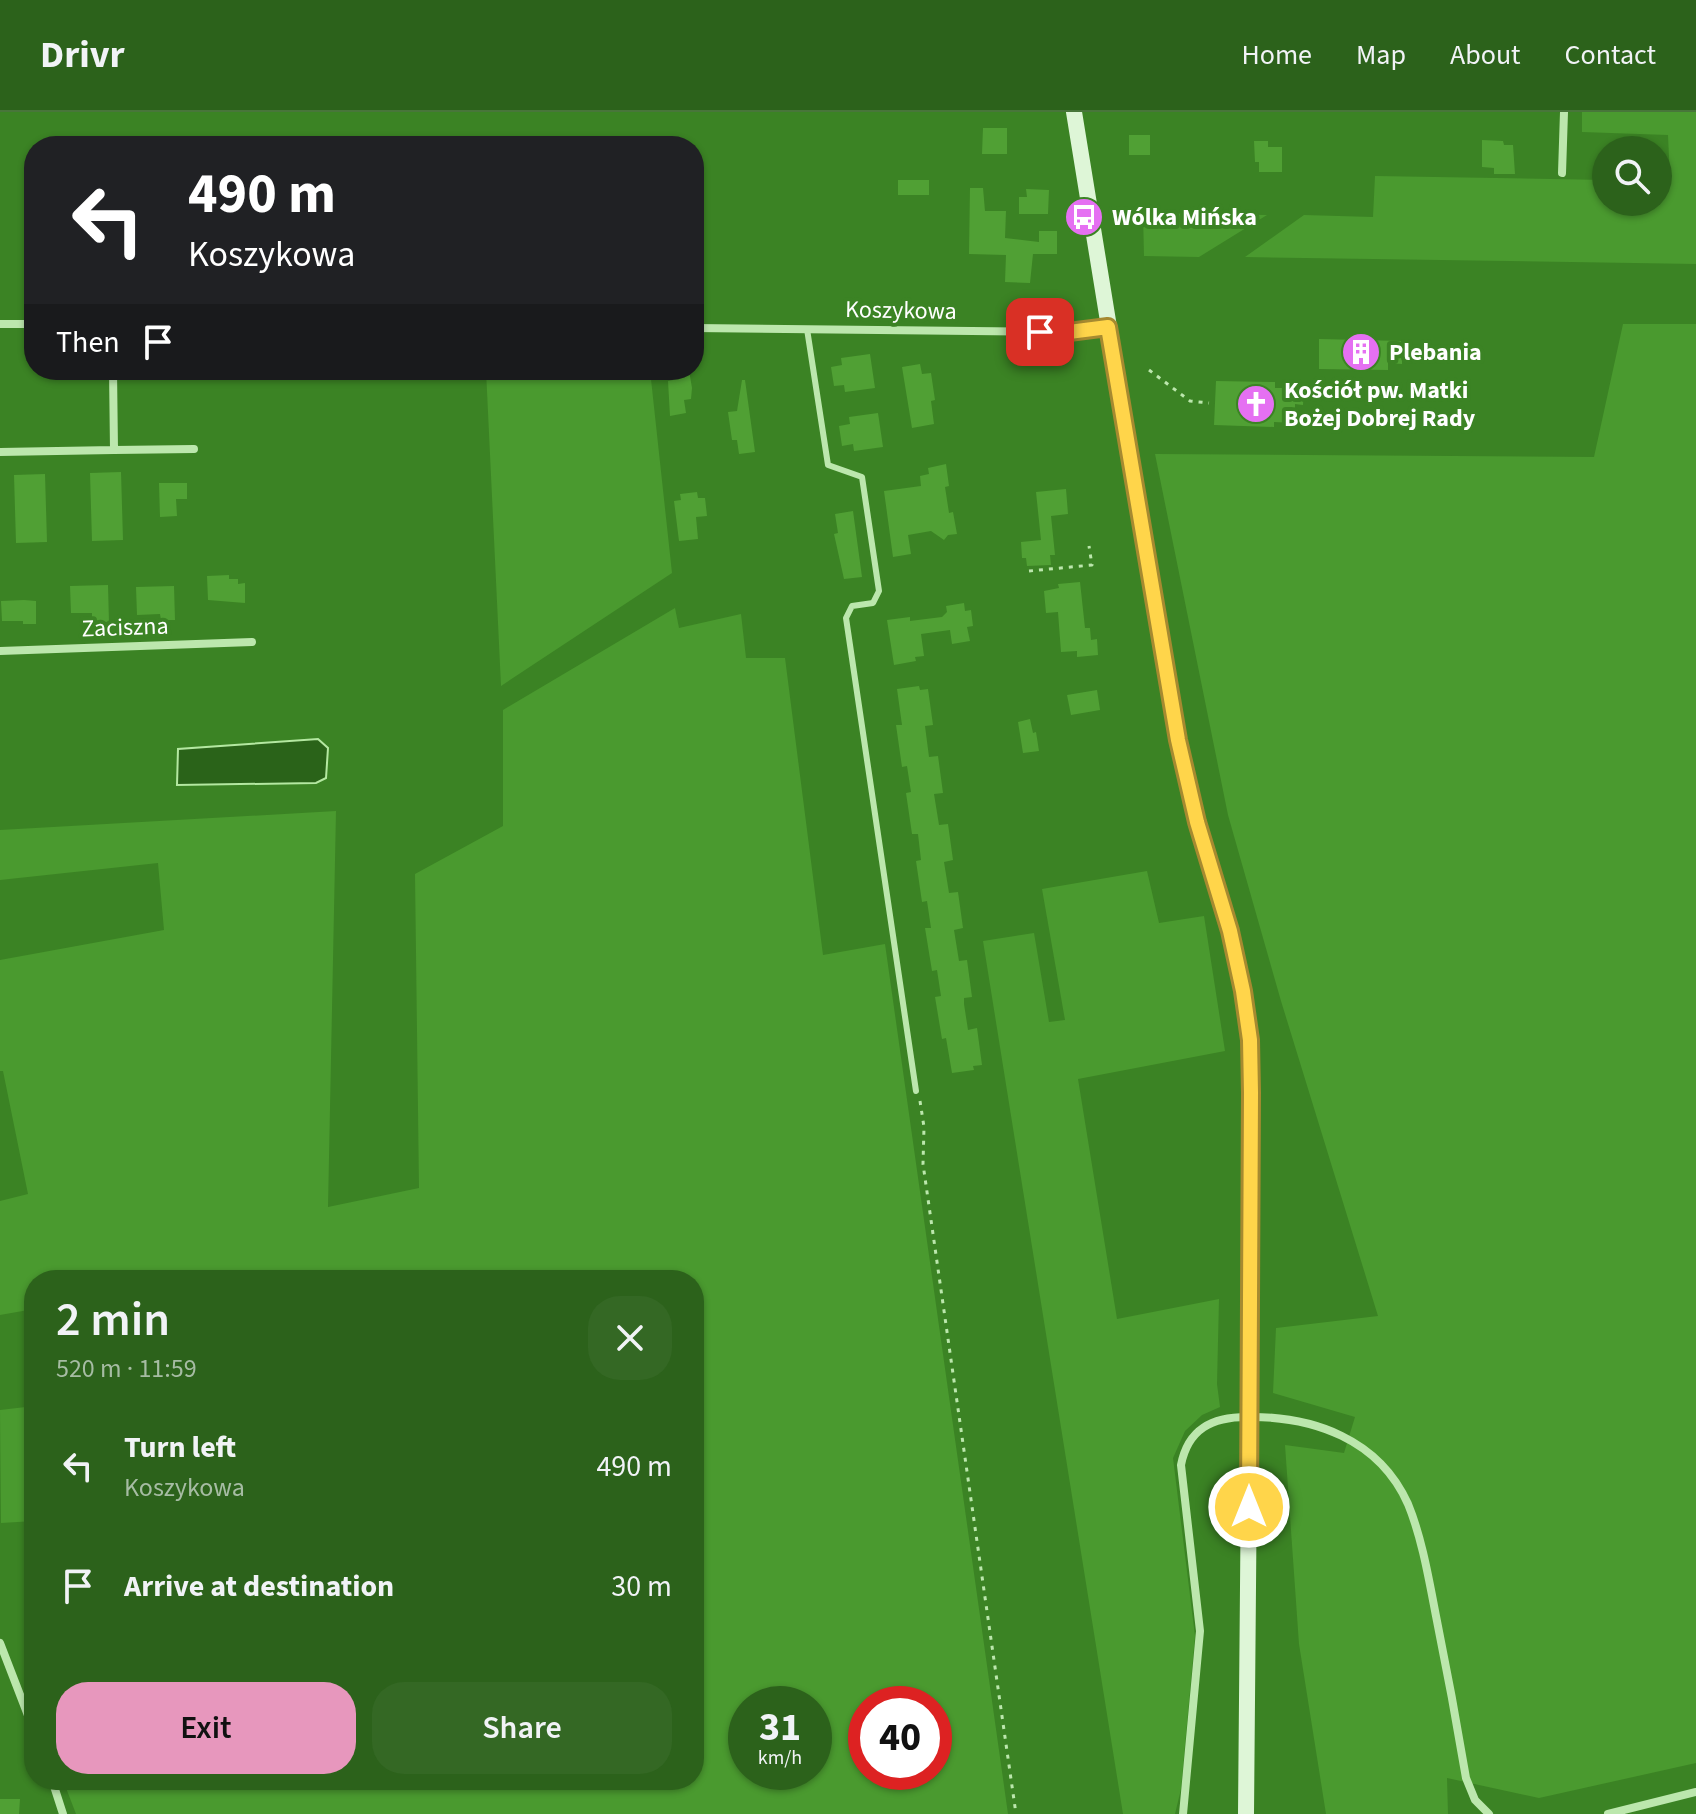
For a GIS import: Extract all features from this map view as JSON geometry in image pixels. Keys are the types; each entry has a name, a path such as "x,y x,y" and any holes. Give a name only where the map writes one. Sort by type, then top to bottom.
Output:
{"street":[{"path":"1074,112 1178,740 1197,822 1230,931 1247,1011 1252,1133 1246,1814"},
{"path":"1562,173 1564,112"},
{"path":"0,324 24,324"},
{"name":"Koszykowa","path":"704,328 1069,332 1108,327"},
{"path":"113,380 114,450"},
{"path":"0,452 194,449"},
{"name":"Zaciszna","path":"0,651 252,642"},
{"path":"1183,1814 1200,1631 1181,1465 1188,1444 1202,1427 1225,1418 1249,1417 1298,1420 1339,1433 1371,1454 1398,1485 1412,1518 1432,1596 1466,1778 1475,1800 1489,1814"},
{"path":"0,1643 24,1705"},
{"path":"55,1790 63,1814"},
{"path":"1608,1814 1696,1792"}],"lane":[{"path":"807,329 828,465 862,477 879,591 873,603 852,606 846,618 916,1091"}],"path":[{"path":"1149,370 1190,401 1209,403"},
{"path":"1029,571 1092,565 1089,546"},
{"path":"916,1091 924,1127 925,1176 1016,1814"}],"shaded area":[{"path":"1582,112 1696,112 1696,264 1245,257 1304,215 1373,217 1375,176 1592,180 1592,216 1672,216 1672,136 1582,132"},
{"path":"1143,213 1267,215 1199,257 1144,256"},
{"path":"1623,324 1696,324 1696,1763 1539,1798 1447,1778 1448,1814 1326,1814 1299,1644 1285,1445 1344,1453 1355,1417 1273,1393 1276,1328 1378,1316 1281,1001 1228,815 1155,454 1594,457"},
{"path":"486,380 651,380 672,573 501,686"},
{"path":"675,608 679,628 741,614 746,658 785,658 823,955 885,944 1008,1814 76,1814 67,1790 704,1790 704,1270 24,1270 24,1311 0,1315 0,1201 28,1194 3,1071 0,1071 0,960 164,930 158,863 0,880 0,830 336,811 328,1207 419,1188 415,874 503,826 503,710"},
{"path":"318,739 328,748 326,778 316,783 177,785 178,749"},
{"path":"1147,871 1159,923 1204,916 1225,1051 1078,1079 1117,1319 1219,1299 1217,1384 1220,1407 1202,1415 1185,1431 1173,1458 1195,1636 1181,1789 1175,1814 1123,1814 983,941 1034,933 1049,1022 1065,1020 1042,889"},
{"path":"24,1407 24,1522 1,1523 0,1410"}],"building":[{"path":"983,128 1007,128 1007,154 982,154"},
{"path":"1129,135 1150,135 1150,155 1129,155"},
{"path":"1482,140 1513,145 1515,174 1494,174 1494,168 1482,167"},
{"path":"1254,141 1268,141 1268,147 1282,147 1282,172 1259,172"},
{"path":"898,180 929,180 929,195 898,195"},
{"path":"970,188 983,188 985,211 1006,211 1005,238 1039,242 1039,231 1057,231 1057,254 1033,254 1030,283 1005,282 1006,255 969,254"},
{"path":"1026,189 1049,190 1048,214 1019,214 1019,197 1027,197"},
{"name":"Plebania","path":"1319,339 1402,341 1402,364 1388,363 1388,370 1319,369"},
{"path":"870,354 875,388 845,392 844,385 834,386 831,367 842,365 841,358"},
{"path":"920,364 922,374 931,373 935,400 931,401 934,424 912,428 902,367"},
{"path":"691,380 691,399 684,400 686,413 670,416 668,381"},
{"path":"742,380 745,380 755,452 739,454 737,440 732,440 728,412 737,411"},
{"name":"Kościół pw. Matki Bożej Dobrej Rady","path":"1216,381 1275,382 1275,388 1304,388 1303,405 1295,404 1295,423 1274,422 1274,427 1214,425"},
{"path":"878,413 883,447 854,451 853,444 842,446 839,426 850,424 849,417"},
{"path":"946,464 949,486 945,487 949,513 953,512 957,534 948,535 944,540 931,531 908,535 911,554 893,557 884,491 921,486 920,476 929,474 928,468"},
{"path":"121,472 123,540 92,541 90,473"},
{"path":"45,474 47,542 16,543 14,475"},
{"path":"159,483 187,483 187,499 176,499 177,516 160,517"},
{"path":"1066,489 1068,514 1051,516 1055,555 1050,555 1051,565 1027,566 1026,558 1022,558 1021,542 1041,540 1036,492"},
{"path":"697,492 698,498 705,498 707,516 696,517 698,539 679,541 674,501 681,500 680,494"},
{"path":"853,511 862,577 844,579 834,534 838,533 835,514"},
{"path":"229,575 229,579 238,579 238,584 245,583 245,603 208,600 207,576"},
{"path":"1080,582 1085,628 1090,628 1091,640 1097,639 1098,655 1077,657 1077,651 1061,652 1058,612 1046,613 1044,591 1059,588 1058,584"},
{"path":"108,585 109,623 92,623 92,613 71,613 70,586"},
{"path":"174,586 175,620 161,620 160,614 137,615 136,587"},
{"path":"1,601 36,601 36,624 2,621"},
{"path":"964,603 965,611 971,610 973,626 967,627 970,641 952,644 950,630 921,634 924,656 915,657 916,661 894,665 887,620 942,617 947,612 946,606"},
{"path":"919,686 920,690 928,689 933,725 925,726 929,757 938,756 943,793 934,794 939,825 948,824 953,860 944,862 949,893 958,892 963,928 954,930 959,961 967,960 972,997 964,998 964,1004 968,1030 977,1028 982,1065 973,1066 974,1070 952,1073 935,997 941,996 937,970 932,971 925,928 931,928 927,901 922,902 916,861 921,860 918,834 912,834 906,793 911,792 907,766 902,767 896,725 902,725 897,689"},
{"path":"1097,690 1100,710 1071,715 1067,695"},
{"path":"1030,719 1039,751 1023,753 1018,722"},
{"path":"0,1799 20,1799 19,1814 0,1814"}],"place":[{"name":"Wólka Mińska","path":"1084,217"},
{"name":"Plebania","path":"1361,352"},
{"name":"Kościół pw. Matki Bożej Dobrej Rady","path":"1256,404"}],"route":[{"path":"1040,332 1108,327 1178,740 1197,822 1230,931 1247,1011 1252,1133 1249,1507"}]}
